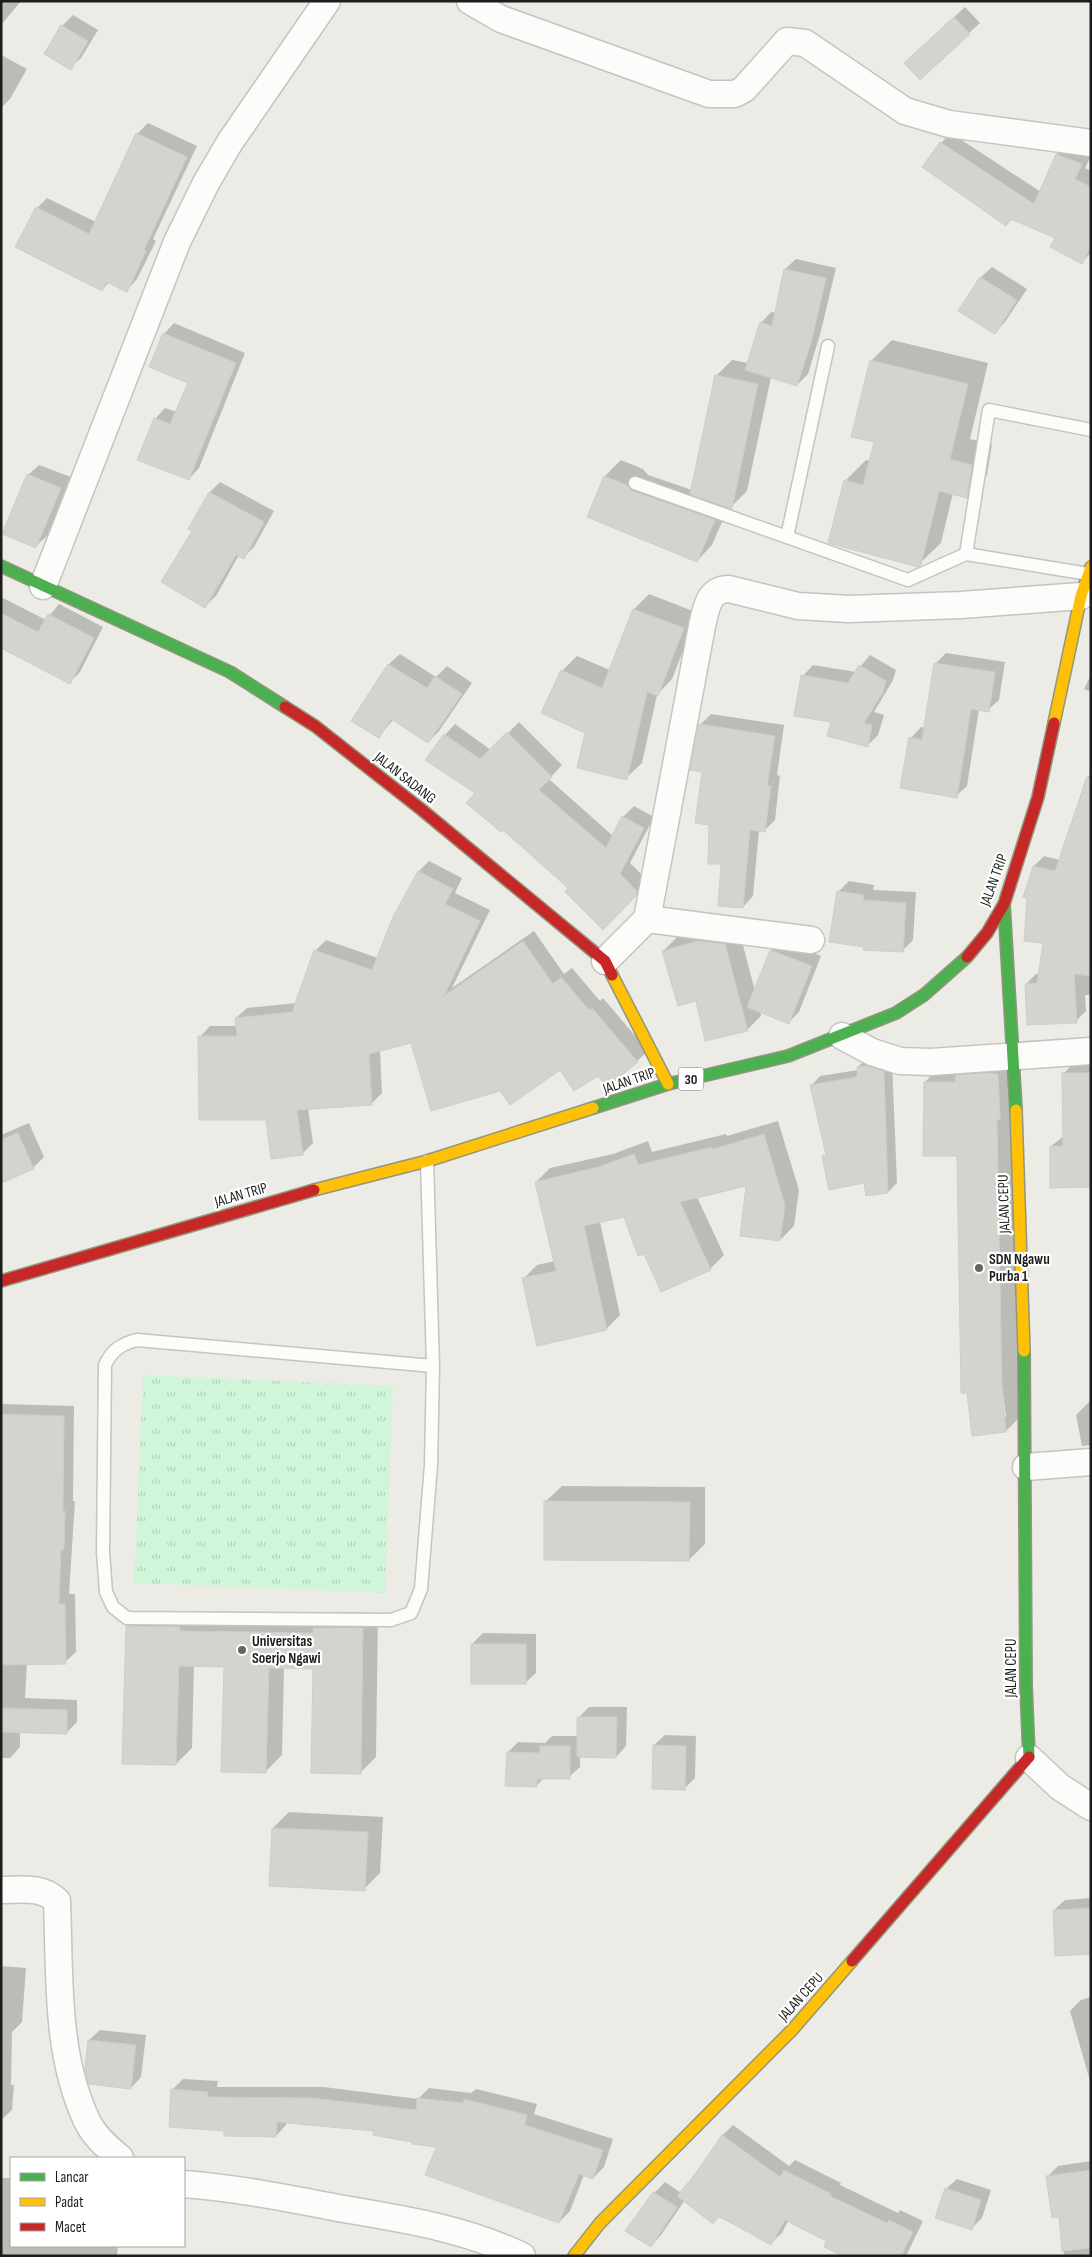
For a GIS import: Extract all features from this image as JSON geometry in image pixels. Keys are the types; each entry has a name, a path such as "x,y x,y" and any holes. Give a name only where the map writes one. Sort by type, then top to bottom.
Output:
{"main road":[{"name":"JALAN SADANG","path":"1,566 230,672 315,726 422,810 605,961 668,1084"},
{"name":"JALAN TRIP","path":"1,1280 265,1203 427,1162 668,1084 788,1056 896,1013 924,995 966,959 987,933 1004,904 1038,797 1087,579"},
{"name":"JALAN CEPU","path":"574,2256 600,2223 793,2029 1029,1758 1026,1705 1026,1468 1014,1056 1004,904"}],"street":[{"path":"43,586 178,242 206,183 230,142 327,1"},
{"path":"470,1 501,19 709,94 735,94 744,89 787,41 795,40 806,43 905,111 949,124 1091,143"},
{"path":"605,961 647,920 702,626 708,602 713,594 720,589 729,589 798,606 849,609 961,605 1087,579"},
{"path":"647,920 811,940"},
{"path":"842,1036 872,1052 900,1061 931,1062 1091,1051"},
{"path":"1026,1468 1091,1462"},
{"path":"1029,1758 1060,1787 1091,1807"},
{"path":"1,1890 40,1890 50,1894 57,1901 61,2021 67,2058 87,2122 104,2145 119,2157"},
{"path":"185,2184 222,2187 438,2226 493,2241 522,2256"}],"lane":[{"path":"787,537 828,346"},
{"path":"966,554 989,410 1091,430"},
{"path":"635,482 908,580 966,554 1087,579"},
{"path":"427,1162 432,1366 431,1465 421,1588 412,1613 391,1620 127,1618 113,1607 106,1592 104,1542 105,1364 114,1349 124,1343 137,1340 432,1366"}],"green space":[{"path":"143,1375 393,1386 385,1593 134,1583"}],"building":[{"path":"954,17 970,34 920,80 904,63"},
{"path":"61,25 88,41 71,70 44,54"},
{"path":"136,133 187,157 144,250 146,251 127,292 106,282 102,291 15,247 36,207 89,234"},
{"path":"940,142 1034,204 1056,154 1082,164 1075,179 1091,187 1091,246 1082,264 1050,247 1055,238 1011,219 1006,226 922,167"},
{"path":"784,269 826,278 811,343 797,386 745,370 760,322 772,326"},
{"path":"980,277 1017,300 995,334 958,311"},
{"path":"163,333 236,363 189,480 137,460 154,418 170,424 188,383 149,367"},
{"path":"870,360 968,384 950,459 972,465 967,498 939,491 921,565 918,567 828,543 844,480 863,485 874,442 851,437"},
{"path":"715,375 758,384 732,509 690,494"},
{"path":"27,474 61,488 36,548 2,534"},
{"path":"604,476 627,485 632,491 715,520 697,562 587,517"},
{"path":"209,492 264,522 244,559 236,555 205,608 161,582 192,531 188,529"},
{"path":"633,609 684,628 658,696 647,692 627,780 577,768 585,733 541,713 561,670 602,688"},
{"path":"1,613 38,632 48,614 94,638 70,684 1,648"},
{"path":"934,663 995,672 989,712 971,709 957,798 900,788 909,737 922,740"},
{"path":"388,664 427,688 435,676 462,694 428,743 391,719 379,738 351,721"},
{"path":"859,665 886,681 883,692 864,723 872,725 868,747 827,736 831,722 794,716 801,675 848,683"},
{"path":"699,724 775,736 767,786 771,786 765,832 750,830 743,908 718,906 721,864 708,864 709,825 695,823 702,772 690,770"},
{"path":"507,732 552,777 539,790 606,848 622,816 644,828 620,874 637,891 636,896 603,930 565,892 568,888 503,830 501,832 466,803 475,793 425,760 444,734 480,759"},
{"path":"1087,777 1091,778 1091,976 1074,974 1077,1023 1027,1025 1025,984 1037,983 1043,943 1024,941 1027,899 1023,897 1033,866 1055,871"},
{"path":"418,871 453,889 445,904 480,921 444,996 523,941 553,984 561,977 589,1010 592,1008 638,1062 607,1087 598,1076 574,1091 560,1070 510,1105 500,1091 431,1111 411,1043 369,1054 372,1105 297,1110 303,1155 271,1159 266,1120 199,1120 198,1036 237,1036 235,1018 292,1012 314,950 372,970 393,917"},
{"path":"837,891 864,895 863,900 906,903 903,952 863,950 864,947 829,942"},
{"path":"698,941 725,944 748,1031 705,1041 696,1001 678,1006 662,951"},
{"path":"770,950 812,966 789,1024 747,1007"},
{"path":"867,1066 884,1071 888,1193 866,1196 864,1183 829,1190 822,1156 826,1155 810,1085 857,1077 857,1067"},
{"path":"1062,1073 1091,1073 1091,1187 1050,1188 1050,1146 1063,1146"},
{"name":"SDN Ngawu Purba 1","path":"998,1074 1000,1115 1000,1120 997,1119 1002,1392 1006,1432 972,1436 967,1393 961,1393 957,1156 923,1156 924,1082 955,1082 956,1075"},
{"path":"18,1133 34,1169 1,1183 1,1140"},
{"path":"764,1134 785,1205 780,1241 740,1236 746,1186 680,1202 711,1270 661,1292 644,1254 638,1256 624,1217 584,1226 607,1330 537,1346 522,1278 556,1271 535,1182 598,1167 634,1154 638,1165 712,1147 713,1149"},
{"path":"1,1414 64,1416 64,1550 61,1550 59,1604 65,1604 66,1664 1,1665"},
{"path":"544,1501 690,1502 689,1561 544,1560"},
{"path":"126,1626 180,1627 180,1631 313,1633 313,1628 363,1628 361,1774 311,1773 313,1669 269,1668 266,1773 221,1772 224,1667 179,1666 176,1765 122,1764"},
{"path":"471,1644 526,1644 526,1684 471,1684"},
{"path":"1,1708 67,1710 67,1734 1,1732"},
{"path":"577,1717 617,1717 616,1758 577,1757"},
{"path":"653,1745 686,1746 685,1790 652,1789"},
{"path":"540,1746 570,1746 570,1779 537,1779 537,1787 505,1786 507,1752 540,1753"},
{"path":"272,1828 368,1832 365,1891 269,1886"},
{"path":"1091,1908 1091,1954 1055,1956 1053,1910"},
{"path":"88,2040 136,2045 131,2089 89,2084 85,2069"},
{"path":"171,2089 208,2092 207,2097 312,2098 416,2110 417,2098 463,2103 464,2099 527,2115 525,2125 603,2150 593,2179 579,2174 559,2223 425,2175 436,2147 412,2144 412,2142 373,2135 374,2131 277,2122 276,2137 224,2136 224,2131 169,2127"},
{"path":"722,2135 780,2177 784,2170 831,2194 830,2196 887,2223 889,2220 913,2232 901,2256 843,2256 824,2247 826,2241 785,2220 771,2245 719,2216 713,2224 677,2196 696,2173"},
{"path":"1091,2170 1091,2248 1062,2251 1059,2217 1052,2218 1046,2176"},
{"path":"945,2188 981,2200 972,2230 935,2218"},
{"path":"653,2192 677,2207 651,2247 625,2231"}],"traffic: fast":[{"path":"1,566 230,672 285,707"},
{"path":"1004,904 1016,1110"},
{"path":"593,1108 668,1084 788,1056 896,1013 924,995 967,957"},
{"path":"1024,1351 1026,1685 1029,1757"}],"traffic: slow":[{"path":"1054,723 1081,596 1091,567"},
{"path":"612,975 668,1084"},
{"path":"314,1190 427,1161 593,1108"},
{"path":"1016,1110 1024,1351"},
{"path":"574,2256 600,2223 793,2029 852,1961"}],"traffic: jam":[{"path":"285,707 315,726 422,810 605,961 612,975"},
{"path":"967,957 987,933 1004,904 1038,797 1054,723"},
{"path":"1,1281 314,1190"},
{"path":"852,1961 1029,1757"}],"place":[{"name":"SDN Ngawu Purba 1","path":"979,1268"},
{"name":"Universitas Soerjo Ngawi","path":"242,1650"}]}
